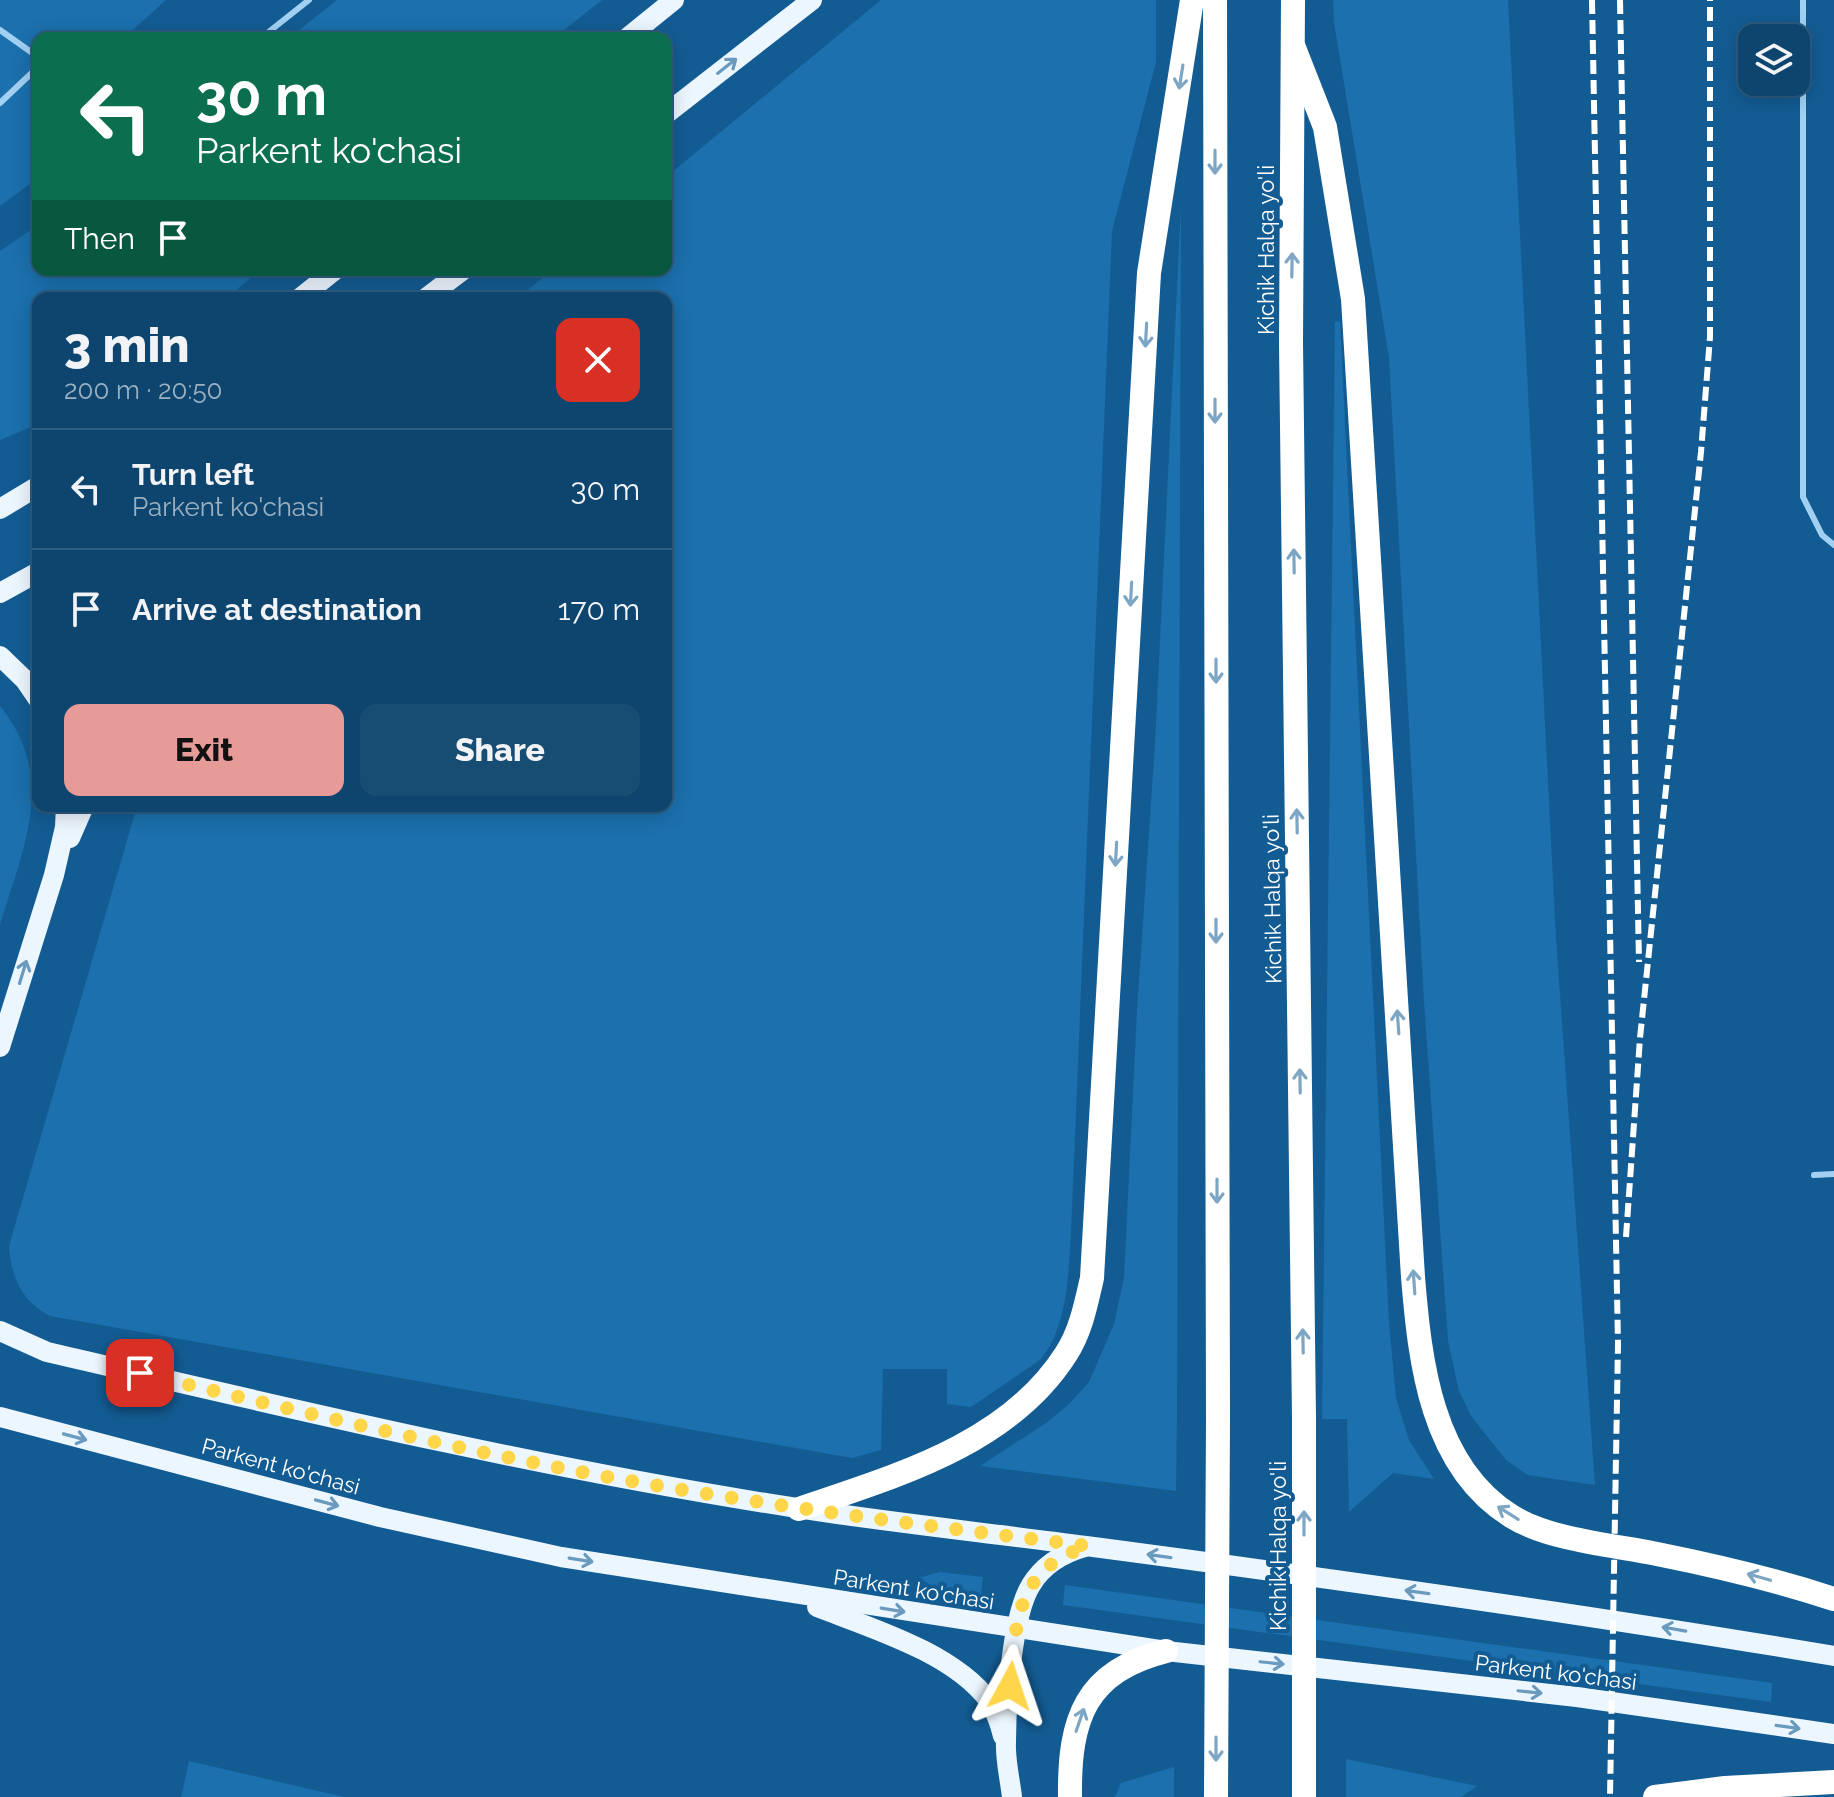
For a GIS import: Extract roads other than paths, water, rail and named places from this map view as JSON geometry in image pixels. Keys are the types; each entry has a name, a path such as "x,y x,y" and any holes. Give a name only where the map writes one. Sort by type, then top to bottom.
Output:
{"highway":[{"path":"799,1509 917,1468 1008,1416 1043,1385 1067,1352 1081,1323 1092,1278 1149,273 1192,0"},
{"path":"1215,0 1216,1797"},
{"name":"Kichik Halqa yo'li","path":"1293,0 1291,343 1304,1419 1304,1797"},
{"path":"1294,48 1325,127 1353,299 1413,1277 1423,1369 1439,1424 1458,1459 1482,1491 1497,1506 1528,1524 1571,1536 1727,1568 1834,1599"},
{"path":"1070,1797 1072,1745 1085,1707 1095,1689 1120,1667 1166,1651"},
{"path":"1655,1797 1725,1788 1834,1782"}],"main road":[{"path":"634,32 674,0"},
{"path":"672,109 812,0"},
{"path":"308,292 328,276"},
{"path":"434,292 455,276"},
{"path":"0,509 32,490"},
{"path":"0,593 32,575"},
{"path":"0,656 32,690"},
{"path":"0,1047 54,875 66,812"},
{"path":"54,875 81,812"},
{"path":"0,1331 47,1352 419,1439 609,1477 799,1509 1089,1546 1662,1627 1834,1656"},
{"name":"Parkent ko'chasi","path":"0,1417 380,1517 561,1557 1166,1651 1577,1697 1834,1734"},
{"path":"1012,1797 1006,1744 1015,1629 1023,1601 1037,1576 1059,1558 1089,1546"},
{"path":"784,1593 879,1631 965,1676 990,1703 1006,1744"}],"lane":[{"path":"269,32 309,0"},
{"path":"1803,0 1803,497 1822,535 1834,545"},
{"path":"0,30 32,53"},
{"path":"0,103 32,73"},
{"path":"1814,1175 1834,1174"}],"railway":[{"path":"1592,0 1618,1344 1610,1797"},
{"path":"1620,0 1639,962"},
{"path":"1626,1237 1640,1038 1701,452 1710,337 1710,0"}]}
